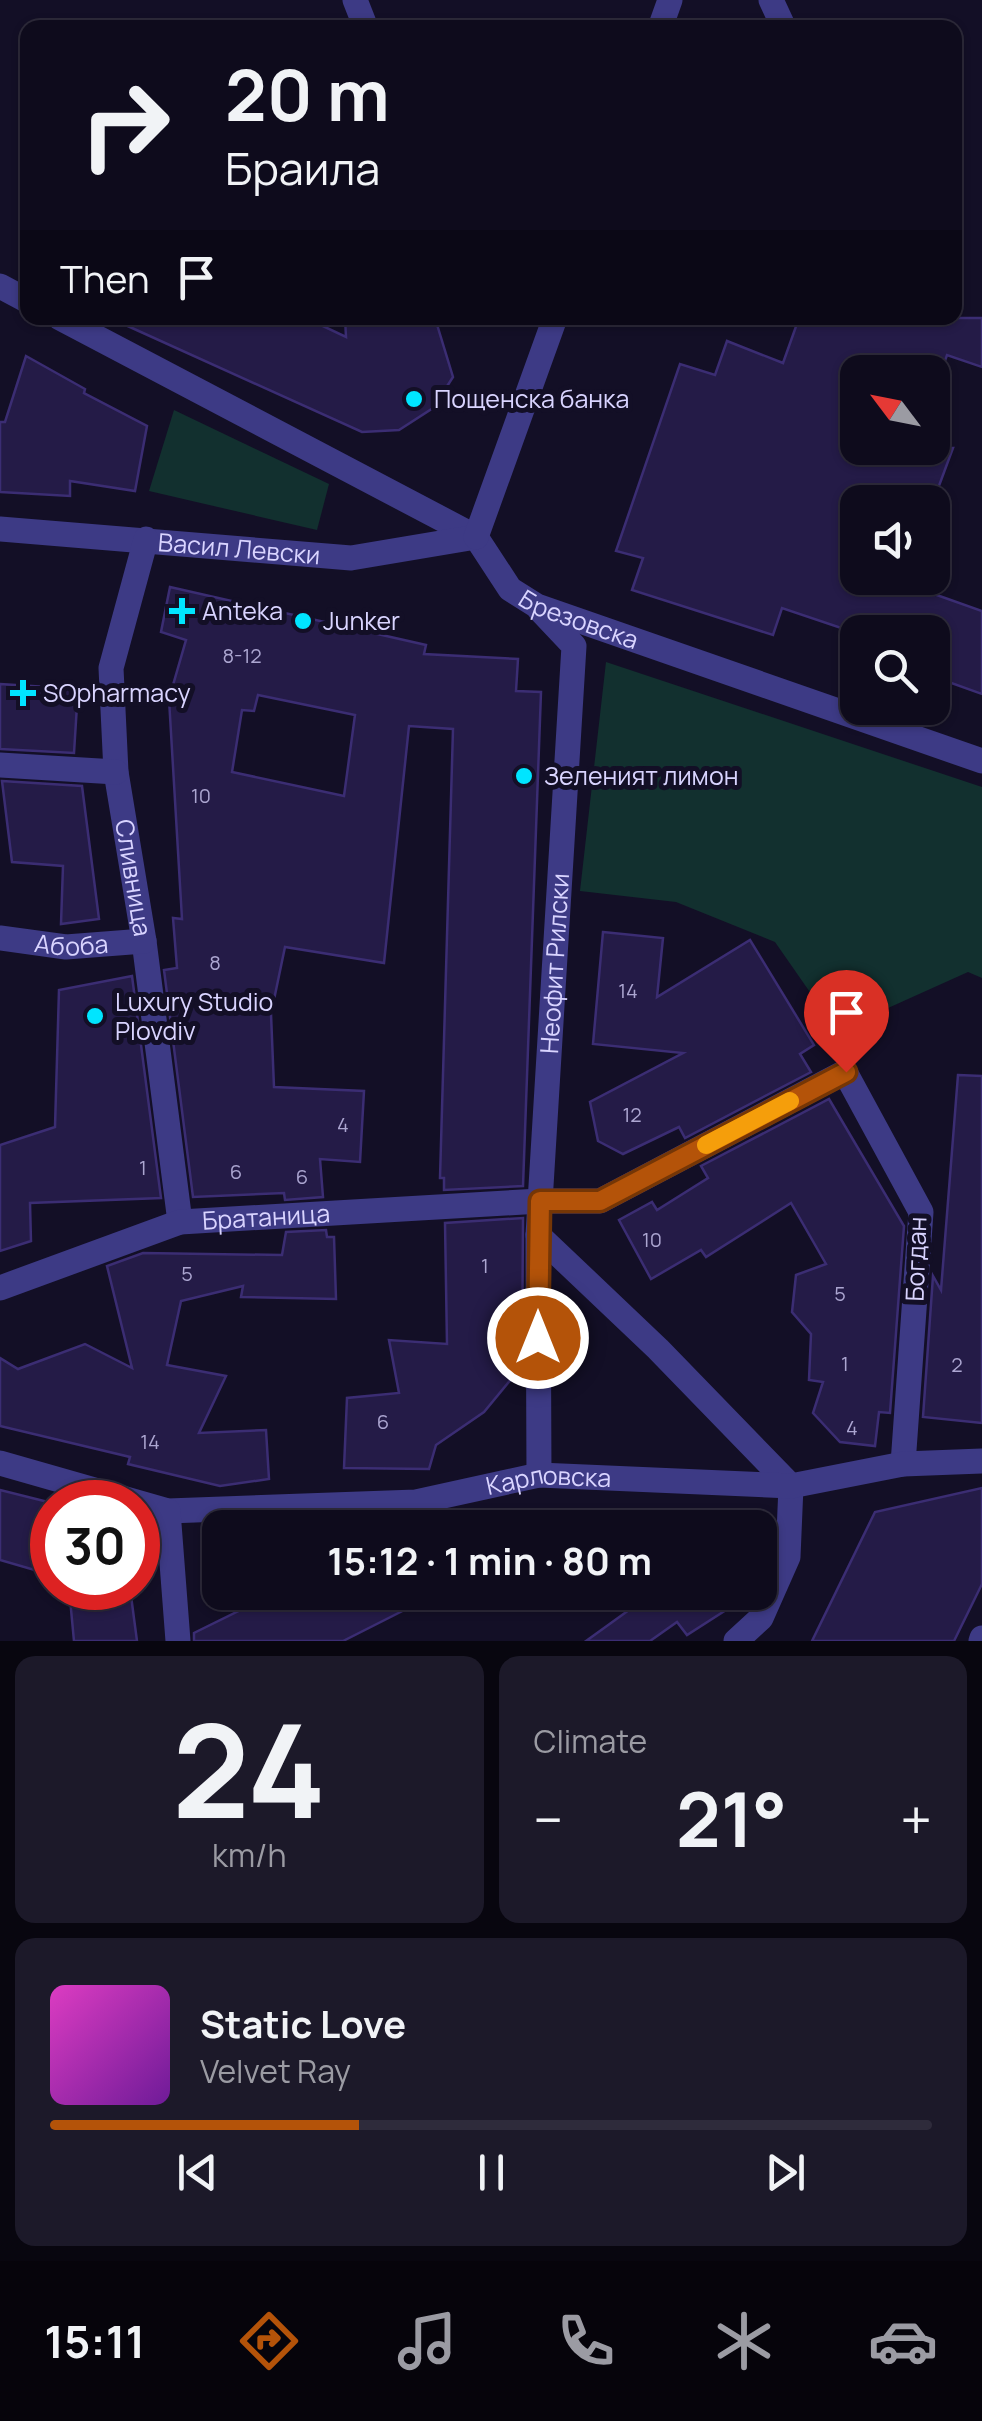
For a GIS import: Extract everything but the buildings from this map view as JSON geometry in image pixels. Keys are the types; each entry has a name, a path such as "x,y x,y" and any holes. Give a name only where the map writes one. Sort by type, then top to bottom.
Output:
{"street":[{"name":"Брезовска","path":"73,325 476,537 510,589 537,606 982,760"},
{"path":"476,537 547,325"},
{"name":"Васил Левски","path":"0,529 351,558 476,537"},
{"name":"Сливница","path":"146,539 111,668 116,772 144,941 180,1222"},
{"name":"Неофит Рилски","path":"537,606 574,646 538,1235 539,1475"},
{"path":"0,765 116,772"},
{"name":"Абоба","path":"0,938 66,947 144,941"},
{"name":"Братаница","path":"0,1288 180,1222 600,1201 846,1072"},
{"name":"Богдан","path":"846,1072 922,1212 903,1464"},
{"path":"538,1235 658,1349 791,1486 788,1557 761,1618 736,1641"},
{"name":"Карловска","path":"0,1463 168,1511 416,1502 539,1475 791,1486 903,1464 982,1461"},
{"path":"168,1511 178,1641"}],"green space":[{"path":"174,410 329,484 317,530 149,491"},
{"path":"606,662 982,787 982,978 968,972 837,1031 775,942 676,902 580,891"}],"slow traffic":[{"path":"706,1145 790,1101"}],"place":[{"name":"Пощенска банка","path":"414,399"},
{"name":"Anteka","path":"182,611"},
{"name":"Junker","path":"303,621"},
{"name":"SOpharmacy","path":"23,693"},
{"name":"Зеленият лимон","path":"524,776"},
{"name":"Luxury Studio Plovdiv","path":"95,1016"}],"route":[{"path":"538,1338 540,1201 600,1201 846,1072"}]}
